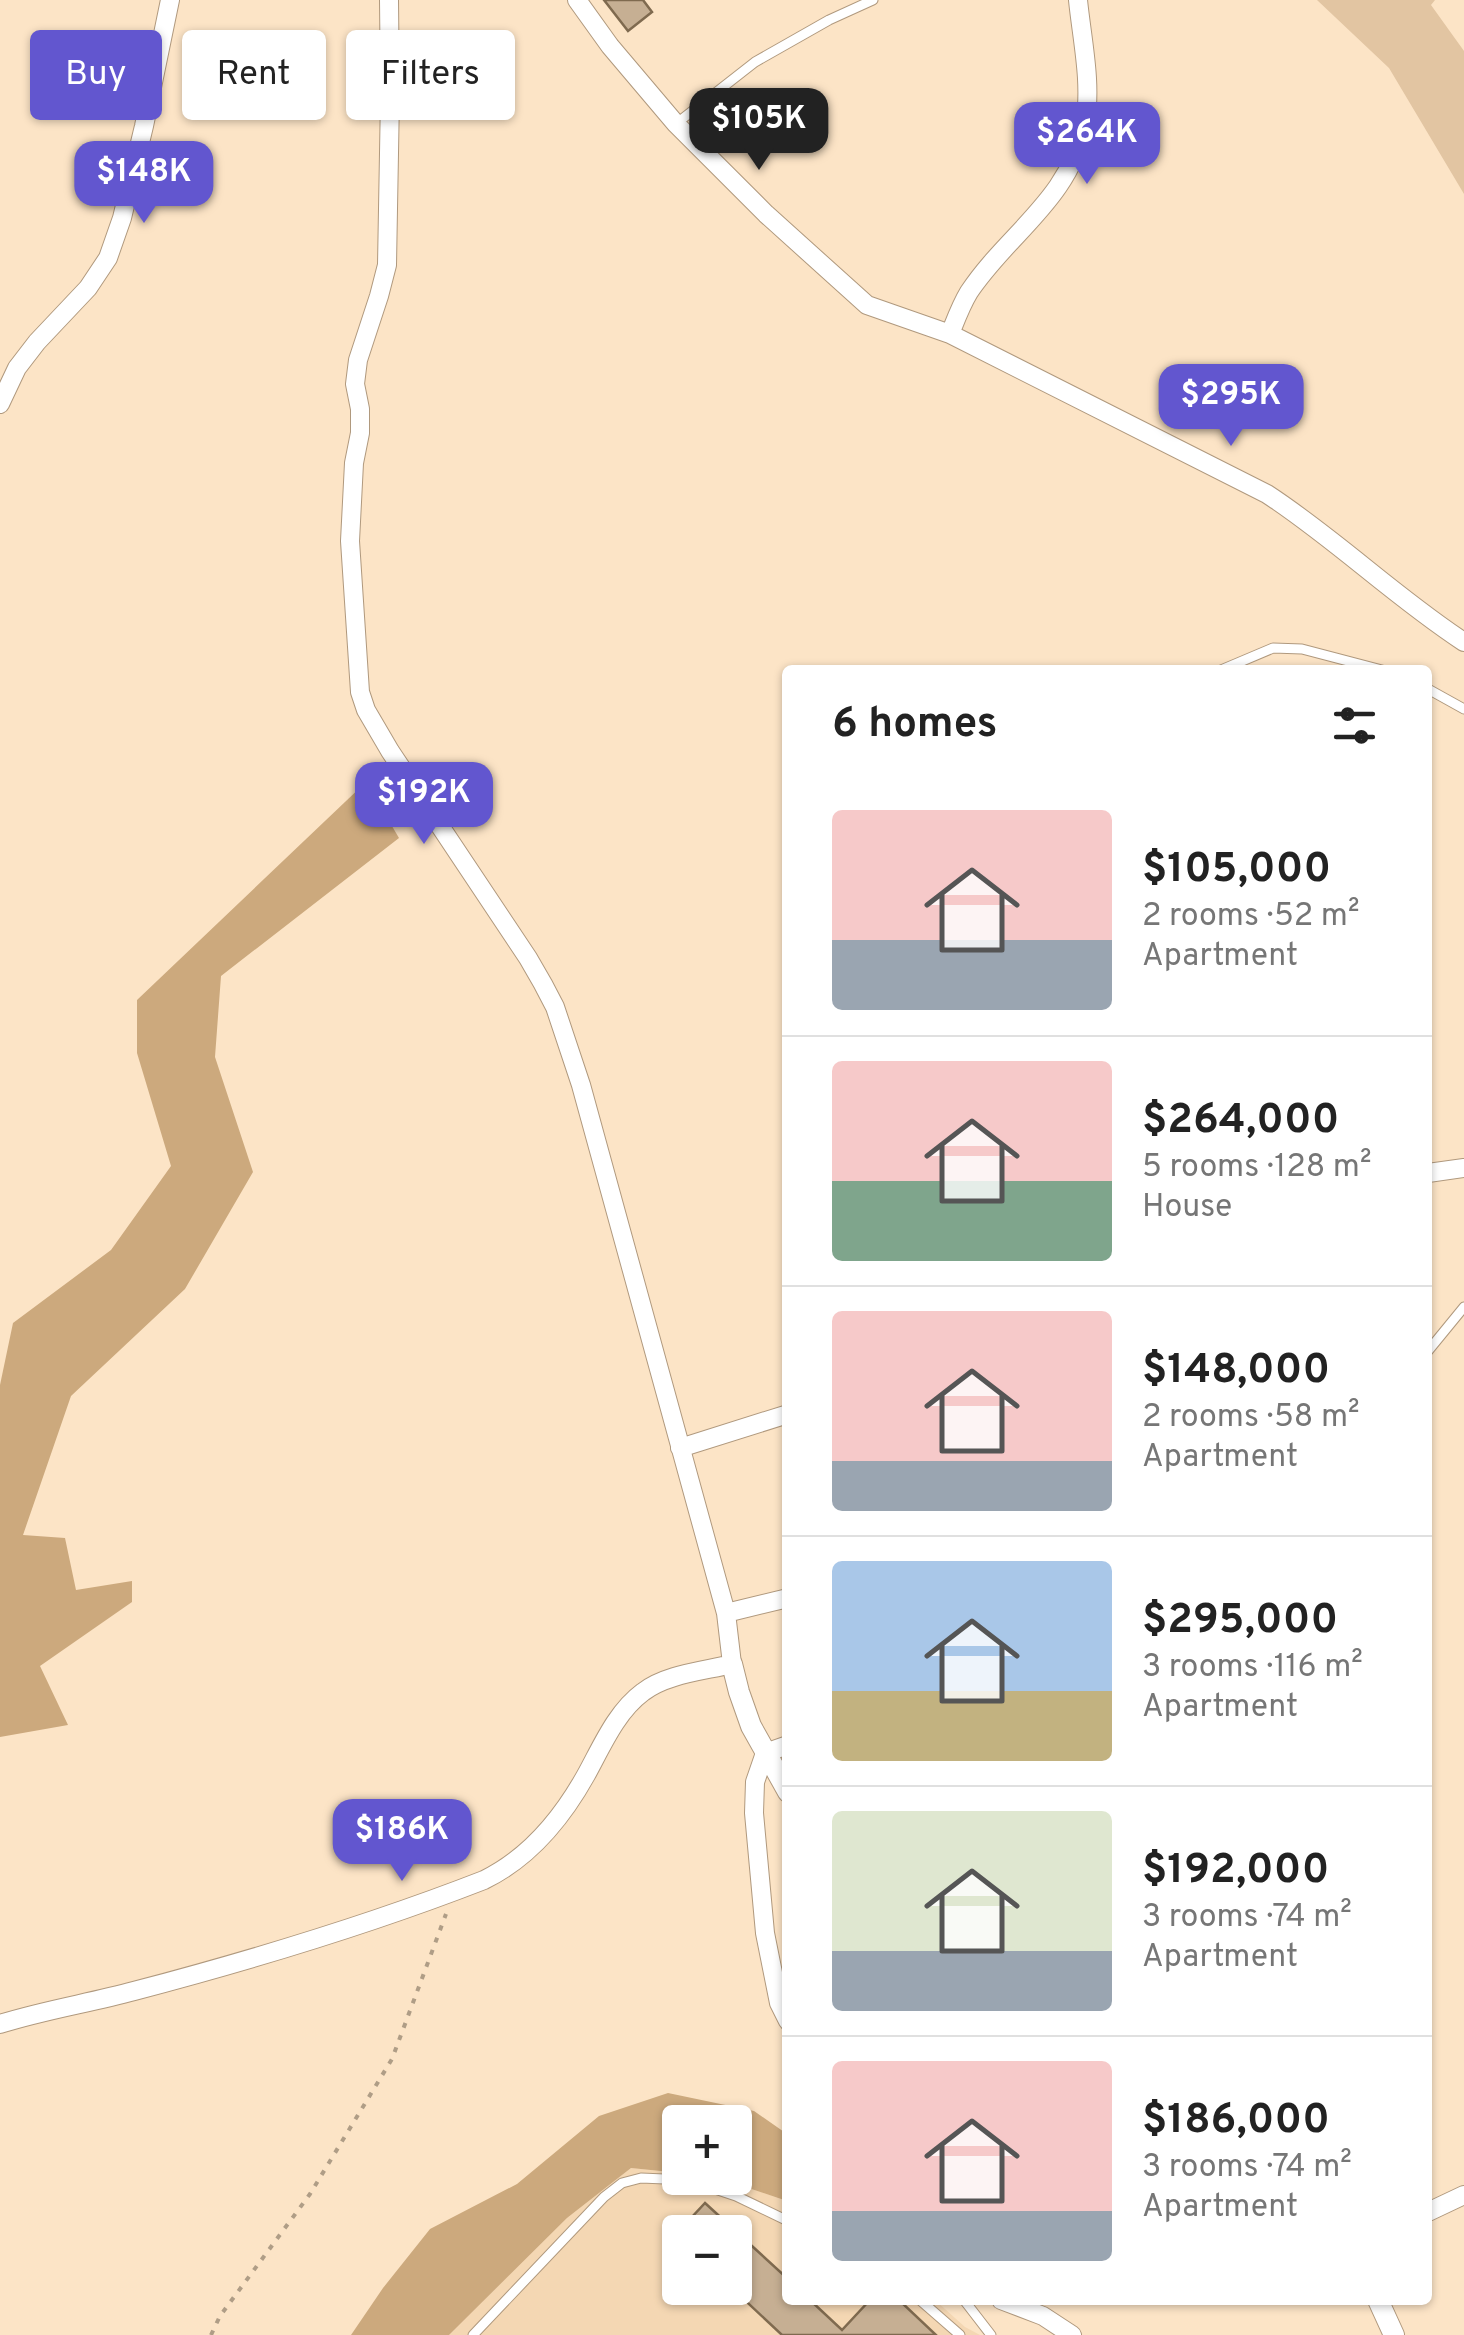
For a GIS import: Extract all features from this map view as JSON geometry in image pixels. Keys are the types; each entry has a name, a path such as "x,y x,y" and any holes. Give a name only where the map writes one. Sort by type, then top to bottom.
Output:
{"street":[{"path":"0,404 27,355 88,288 108,258 122,218 170,0"},
{"path":"389,0 387,264 358,360 356,384 360,433 354,463 350,541 360,692 390,750 528,958 555,1007 581,1085 726,1613 732,1664 744,1708 782,1782"},
{"path":"578,0 610,46 676,124 766,214 866,305 950,334 1267,494 1464,642"},
{"path":"950,334 971,289 1065,179 1078,149 1086,119 1078,0"},
{"path":"1432,1172 1464,1168"},
{"path":"680,1448 782,1416"},
{"path":"726,1613 782,1599"},
{"path":"0,2024 206,1972 454,1892 506,1869 545,1833 584,1778 618,1719 645,1690 662,1681 732,1664"},
{"path":"765,1753 782,1748"},
{"path":"765,1753 754,1782 754,1814 765,1934 782,2009"},
{"path":"1432,2210 1464,2194"},
{"path":"1014,2305 1042,2316 1072,2335"},
{"path":"1381,2305 1394,2335"}],"lane":[{"path":"676,124 756,62 873,0"},
{"path":"1233,665 1273,648 1302,649 1363,665"},
{"path":"1432,691 1464,709"},
{"path":"1432,1346 1464,1306"},
{"path":"473,2335 604,2196 622,2183 641,2178 688,2180 736,2196 782,2218"},
{"path":"926,2305 960,2335"},
{"path":"968,2305 991,2335"}],"path":[{"path":"211,2335 220,2316 310,2194 392,2059 454,1892"}],"shaded area":[{"path":"1317,0 1435,0 1431,5 1464,51 1464,194 1389,68"},
{"path":"366,782 399,838 221,976 215,1057 253,1172 185,1289 71,1396 23,1535 65,1538 76,1590 132,1581 132,1602 40,1666 68,1725 0,1737 0,1385 13,1323 111,1250 171,1166 137,1053 137,1000"},
{"path":"668,2093 725,2105 662,2105 662,2171 631,2168 567,2218 449,2335 351,2335 430,2229 517,2184 599,2116"},
{"path":"752,2111 782,2131 782,2199 752,2189"},
{"path":"631,2168 662,2171 662,2195 752,2195 752,2189 782,2199 782,2305 941,2305 980,2335 449,2335 567,2218"}],"building":[{"path":"604,0 643,0 652,12 628,31"},
{"path":"705,2203 718,2215 694,2215"},
{"path":"752,2246 782,2274 782,2305 815,2305 842,2330 865,2305 904,2305 936,2335 782,2335 750,2305"}]}
